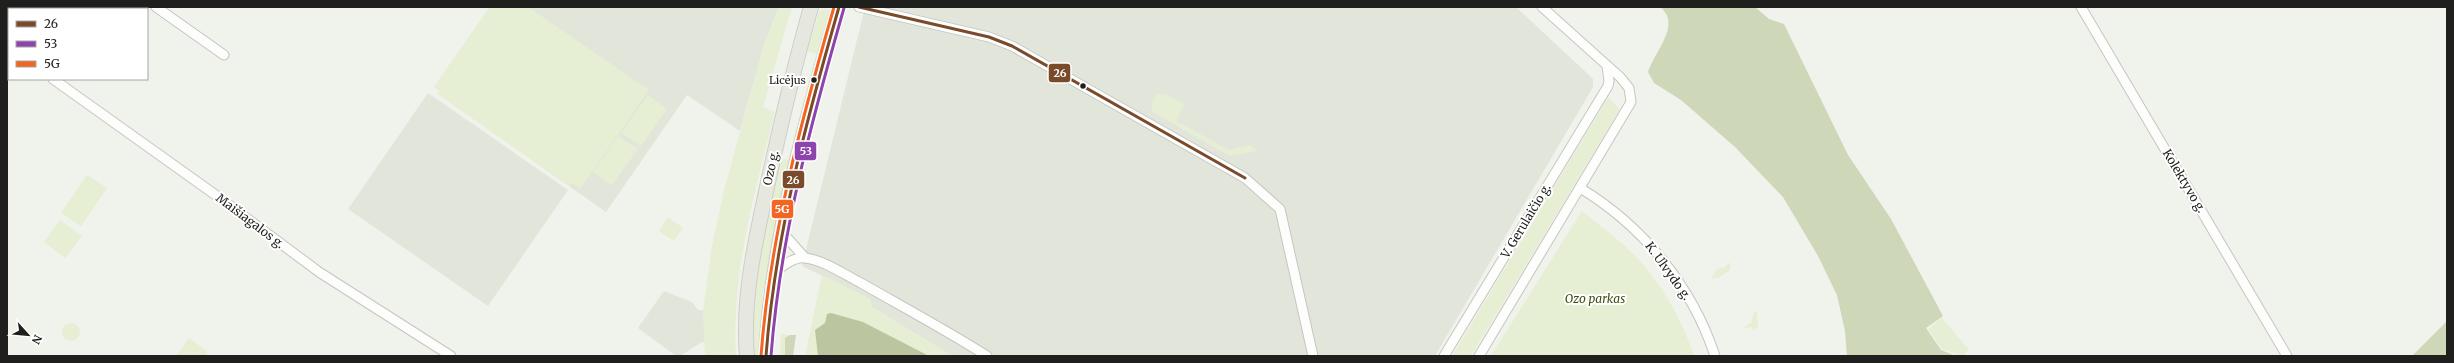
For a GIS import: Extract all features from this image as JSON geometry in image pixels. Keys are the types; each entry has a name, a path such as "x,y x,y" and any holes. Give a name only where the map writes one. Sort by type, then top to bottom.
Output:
{"main road":[{"name":"Ozo g.","path":"746,356 745,337 749,275 773,161 811,7"},
{"name":"Ozo g.","path":"766,356 773,273 781,231 811,108 839,7"}],"street":[{"path":"156,7 224,55"},
{"path":"859,7 989,37 1012,46 1245,178 1280,209 1313,356"},
{"path":"1479,356 1627,110 1632,94 1620,77 1542,7"},
{"name":"Kolektyvo g.","path":"2081,7 2287,356"},
{"path":"1607,66 1609,81 1608,86 1615,85 1629,88"},
{"name":"Maišiagalos g.","path":"54,80 319,272 452,356"},
{"name":"V. Gerulaičio g.","path":"1444,356 1608,86"},
{"name":"K. Ulvydo g.","path":"1580,188 1626,221 1655,250 1693,305 1715,356"},
{"path":"781,231 805,258 840,272 946,330 987,356"},
{"path":"773,273 795,259 805,258"}],"shaded area":[{"path":"490,7 779,7 765,42 740,131 687,95 606,212 438,94 440,91 434,87"},
{"path":"865,7 1516,7 1593,79 1593,87 1435,356 952,356 872,307 870,299 802,266"},
{"path":"1660,7 1755,7 1769,19 1784,24 1848,155 1891,219 1943,316 1926,328 1941,350 1956,356 1847,356 1845,331 1837,295 1818,256 1783,197 1735,147 1681,100 1654,83 1648,72 1668,30 1666,14"},
{"path":"428,93 568,190 488,306 348,209"},
{"path":"664,291 692,302 698,310 703,310 706,343 702,342 680,356 676,356 638,328"},
{"path":"831,313 863,322 929,356 818,356 815,330 825,323 827,314"},
{"path":"2447,321 2447,356 2412,356"},
{"path":"790,335 796,335 793,356 785,356 785,338"}],"green space":[{"path":"490,7 528,7 649,90 580,189 572,183 569,186 438,94 440,91 434,87"},
{"path":"779,7 792,7 763,107 775,112 746,233 741,264 735,325 736,356 705,356 703,310 712,246 724,190 765,42"},
{"path":"824,9 831,11 774,230 763,294 758,356 751,356 754,278 779,158 788,160 816,54 807,51 819,12"},
{"path":"1158,94 1165,94 1184,104 1176,121 1229,150 1250,145 1257,151 1230,156 1153,112 1151,103"},
{"path":"648,95 667,109 641,146 621,133"},
{"path":"1608,98 1620,109 1471,356 1452,356"},
{"path":"618,136 638,149 612,185 593,172"},
{"path":"87,175 107,188 81,226 61,213"},
{"name":"Ozo parkas","path":"1582,211 1622,243 1648,271 1658,284 1675,312 1683,327 1694,356 1491,356"},
{"path":"668,217 683,228 674,241 659,231"},
{"path":"60,220 82,236 65,258 44,242"},
{"path":"1728,263 1730,263 1730,270 1720,277 1711,279 1717,269 1725,267"},
{"path":"822,275 870,299 872,307 952,356 805,356"},
{"path":"1754,312 1757,312 1758,327 1753,330 1752,327 1740,329 1751,323"},
{"path":"1942,318 1969,350 1962,356 1942,349 1928,329"},
{"path":"71,323 77,326 80,332 77,338 71,341 65,338 62,332 65,326"},
{"path":"781,334 790,335 785,338 785,356 780,356"},
{"path":"189,338 208,352 205,356 176,356"}],"transit line":[{"name":"5G","path":"761,356 765,311 779,223 799,136 834,7"},
{"name":"26","path":"766,356 770,311 784,223 804,136 839,7"},
{"name":"26","path":"859,7 989,37 1012,46 1245,178"},
{"name":"53","path":"771,356 775,312 789,224 798,180 844,8"}],"place":[{"name":"Licėjus","path":"814,80"}]}
